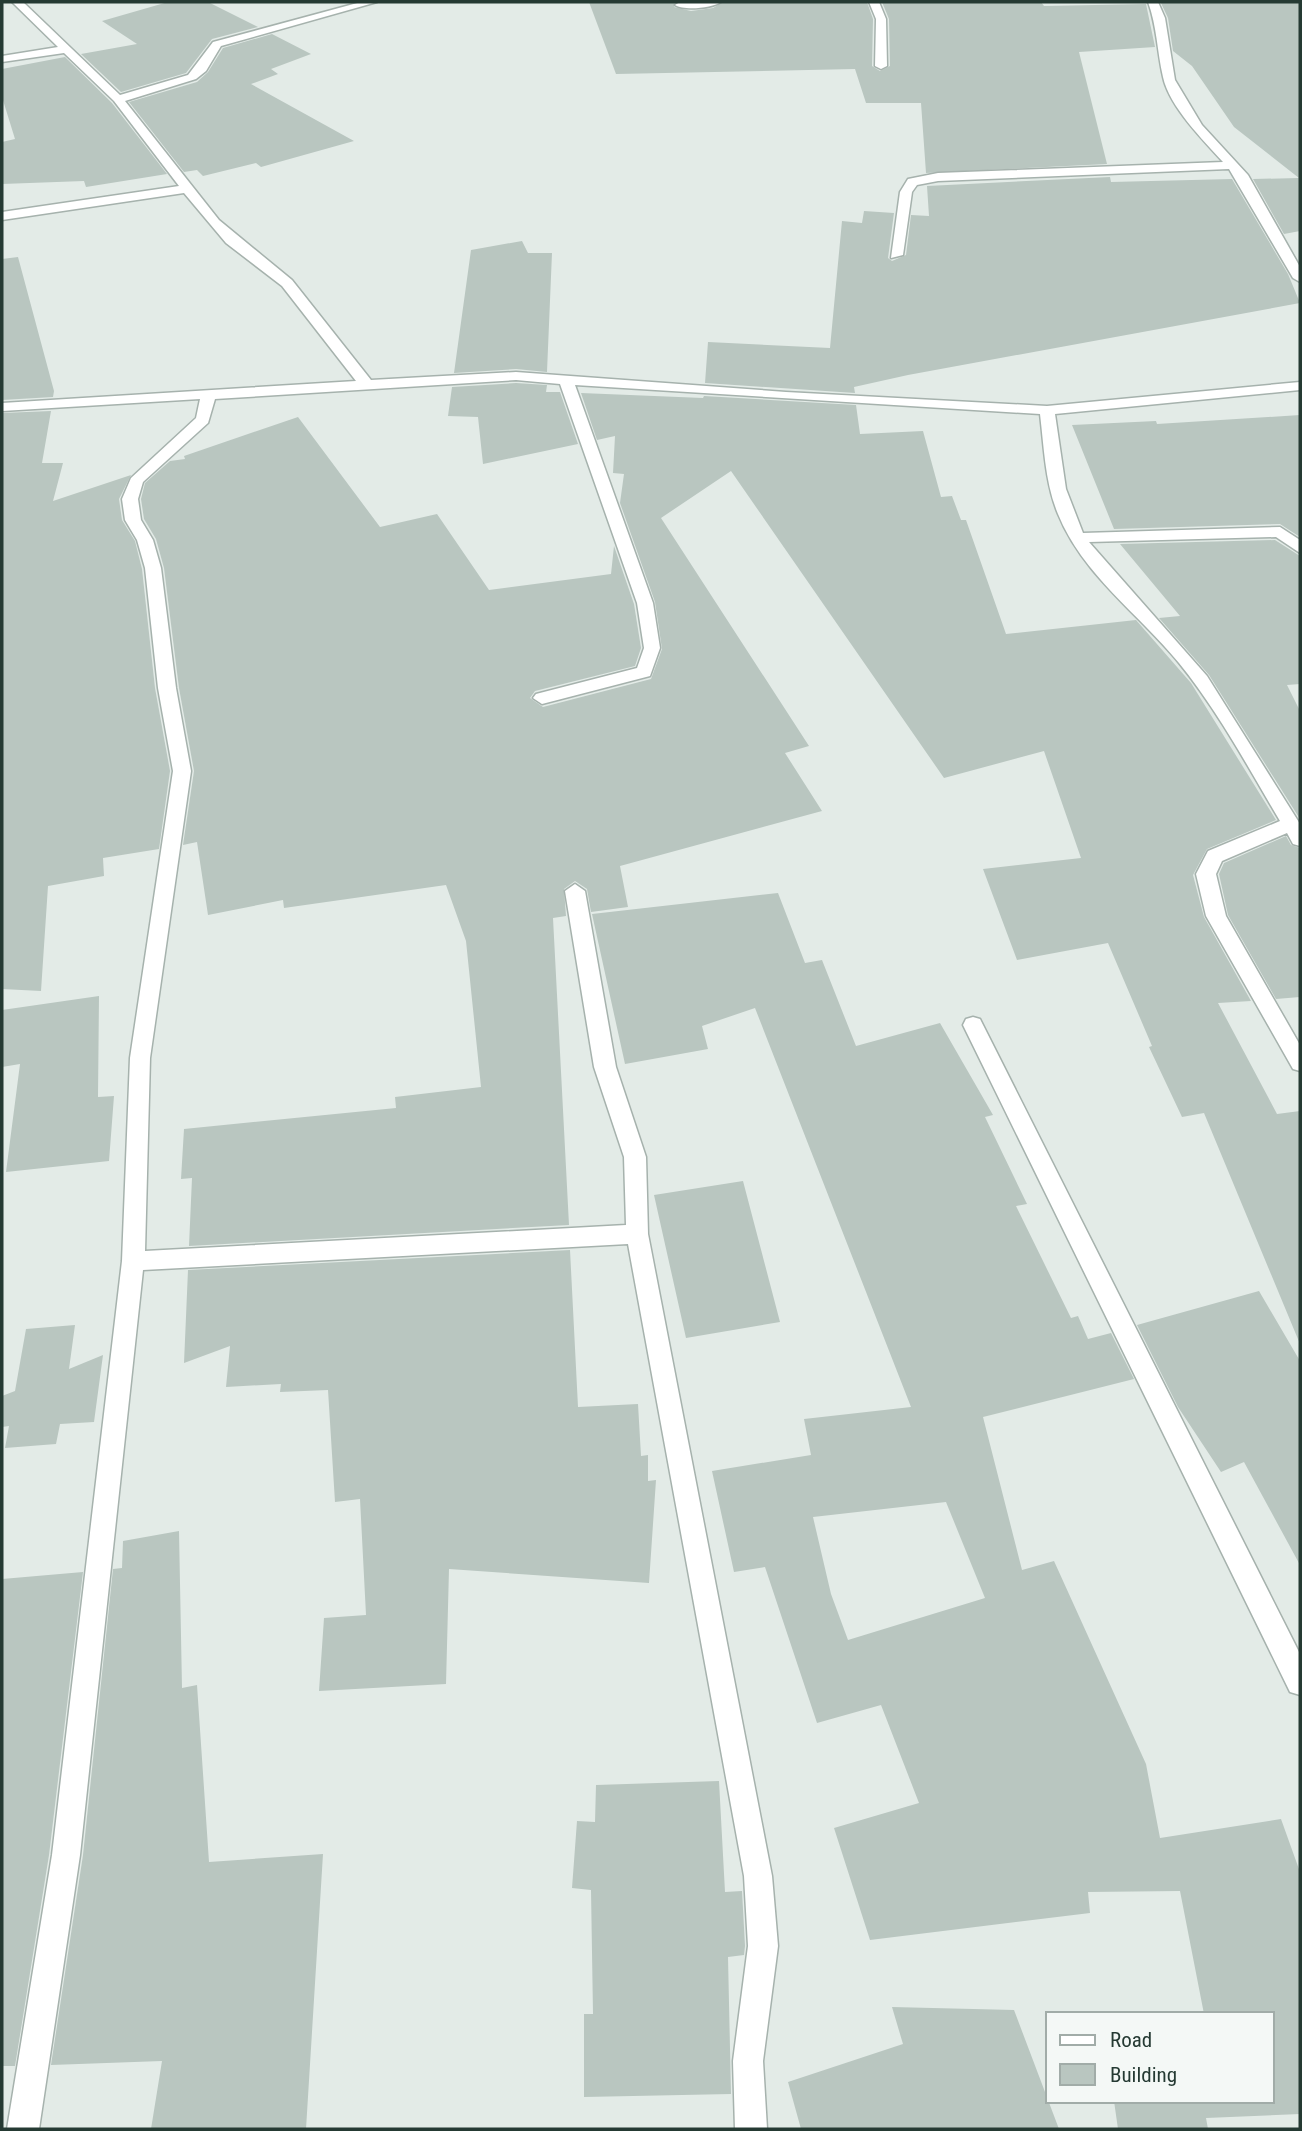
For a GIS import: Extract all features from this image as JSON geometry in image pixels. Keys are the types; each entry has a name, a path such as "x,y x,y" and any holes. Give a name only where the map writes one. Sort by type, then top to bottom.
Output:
{"street":[{"path":"17,2 118,99 187,189 231,240 288,283 366,384"},
{"path":"339,2 351,7"},
{"path":"118,99 183,81 198,73 207,51 217,44 372,2"},
{"path":"680,5 716,2"},
{"path":"874,2 881,19 881,66"},
{"path":"1153,2 1160,18 1169,80 1197,127 1242,175 1300,278"},
{"path":"2,59 68,49"},
{"path":"896,255 906,192 912,182 938,177 1233,165"},
{"path":"2,216 187,189"},
{"path":"2,407 516,376 786,397 1047,410 1300,386"},
{"path":"542,698 644,672 652,648 645,603 566,379"},
{"path":"23,2129 66,1855 133,1261 140,1058 182,771 162,650 153,568 145,540 133,520 130,499 136,481 160,456 203,420 209,393"},
{"path":"1047,410 1055,481 1066,516 1079,538 1138,609 1184,658 1295,831 1214,856 1206,874 1216,916 1300,1063"},
{"path":"1079,538 1280,532 1300,548"},
{"path":"575,891 605,1067 635,1157 637,1234 758,1875 763,1946 748,2061 751,2129"},
{"path":"973,1025 1300,1682"},
{"path":"133,1261 637,1234"}],"building":[{"path":"168,2 208,2 258,27 212,39 186,73 121,92 81,54 137,44 102,21"},
{"path":"589,2 675,2 674,7 691,11 713,8 723,2 867,2 873,19 872,66 880,71 890,66 889,19 882,2 1041,2 1044,6 1146,4 1155,47 1079,52 1107,164 926,173 921,103 866,103 855,69 616,74"},
{"path":"1300,2 1300,231 1284,234 1253,179 1299,178 1234,127 1192,66 1173,51 1168,18 1161,3"},
{"path":"272,34 311,54 271,69 278,74 251,84 354,141 261,167 256,163 203,176 197,170 184,172 129,102 197,82 208,72 223,48"},
{"path":"65,57 112,103 167,174 86,187 84,181 2,184 2,142 15,139 2,97 2,69"},
{"path":"1110,177 1111,182 1232,179 1288,274 1300,303 908,375 854,387 855,393 705,383 708,342 830,348 842,221 862,223 864,211 894,213 888,258 892,261 906,255 911,215 929,216 927,186"},
{"path":"522,241 528,253 552,253 547,372 516,369 454,373 471,250"},
{"path":"18,257 54,391 53,397 2,400 2,259"},
{"path":"516,383 547,385 546,392 560,392 578,444 483,464 478,417 448,416 452,387"},
{"path":"581,393 704,396 856,405 860,434 923,431 941,497 952,496 961,520 966,520 1006,634 1136,620 1191,683 1276,820 1207,849 1193,875 1204,917 1251,1001 1218,1003 1277,1114 1300,1111 1300,1344 1204,1113 1182,1117 1149,1047 1152,1046 1108,943 1017,960 983,869 1081,858 1044,751 944,778 731,471 661,518 809,746 785,753 822,811 620,866 628,907 591,912 587,889 575,881 564,889 566,916 553,918 569,1225 189,1246 192,1178 181,1179 184,1129 396,1108 395,1097 481,1087 466,941 446,885 284,908 283,900 208,915 197,842 183,845 194,771 179,688 164,568 156,539 144,519 141,499 145,483 170,461 185,459 184,456 298,417 380,527 437,514 489,590 611,574 614,546 634,604 641,648 635,666 535,691 530,698 543,707 651,679 662,649 655,602 620,503 624,474 613,473 615,436 597,440"},
{"path":"51,411 42,463 63,463 53,501 131,475 119,499 122,520 135,541 142,569 155,688 170,771 159,849 103,858 104,876 48,886 41,991 2,989 2,413"},
{"path":"1300,415 1300,537 1280,524 1114,529 1072,425 1156,421 1157,424"},
{"path":"1275,540 1300,556 1300,684 1287,685 1300,711 1300,819 1209,675 1159,618 1180,616 1120,544"},
{"path":"1286,836 1291,845 1300,848 1300,997 1276,999 1228,915 1219,874 1224,863"},
{"path":"778,893 805,963 822,960 856,1046 940,1023 993,1115 985,1117 1027,1204 1016,1206 1071,1318 1078,1316 1088,1339 1111,1333 1134,1379 983,1417 1022,1570 1054,1561 1146,1764 1160,1838 1281,1819 1300,1872 1300,2114 1206,2118 1208,2129 1118,2129 1114,2103 1274,2103 1274,2012 1204,2012 1180,1891 1088,1892 1090,1913 870,1940 834,1828 919,1803 881,1705 817,1723 765,1567 734,1572 712,1471 811,1455 804,1419 911,1407 755,1008 702,1026 708,1049 625,1064 592,914","holes":["946,1502 985,1598 848,1640 831,1594 813,1517"]},
{"path":"99,996 98,1097 114,1096 109,1161 6,1172 20,1064 2,1067 2,1010"},
{"path":"743,1181 780,1322 686,1338 654,1195"},
{"path":"570,1250 578,1407 638,1404 641,1456 648,1455 648,1481 656,1480 649,1583 449,1569 446,1684 319,1691 324,1618 366,1615 360,1499 335,1502 328,1390 280,1392 281,1384 226,1387 230,1346 184,1363 188,1270"},
{"path":"1259,1291 1300,1361 1300,1565 1244,1462 1221,1472 1178,1407 1137,1325"},
{"path":"75,1325 69,1369 103,1355 94,1422 60,1424 56,1444 5,1448 9,1426 2,1427 2,1396 15,1391 26,1329"},
{"path":"179,1531 182,1688 197,1685 209,1862 323,1854 306,2129 151,2129 162,2061 51,2065 83,1855 113,1569 122,1568 123,1541"},
{"path":"83,1572 49,1855 15,2066 2,2066 2,1579"},
{"path":"719,1781 725,1892 742,1891 745,1946 744,1955 728,1957 731,2094 584,2097 584,2014 593,2014 591,1890 572,1888 577,1821 595,1822 596,1785"},
{"path":"892,2007 1014,2010 1046,2095 1046,2103 1049,2103 1059,2129 801,2129 788,2082 903,2044"}]}
